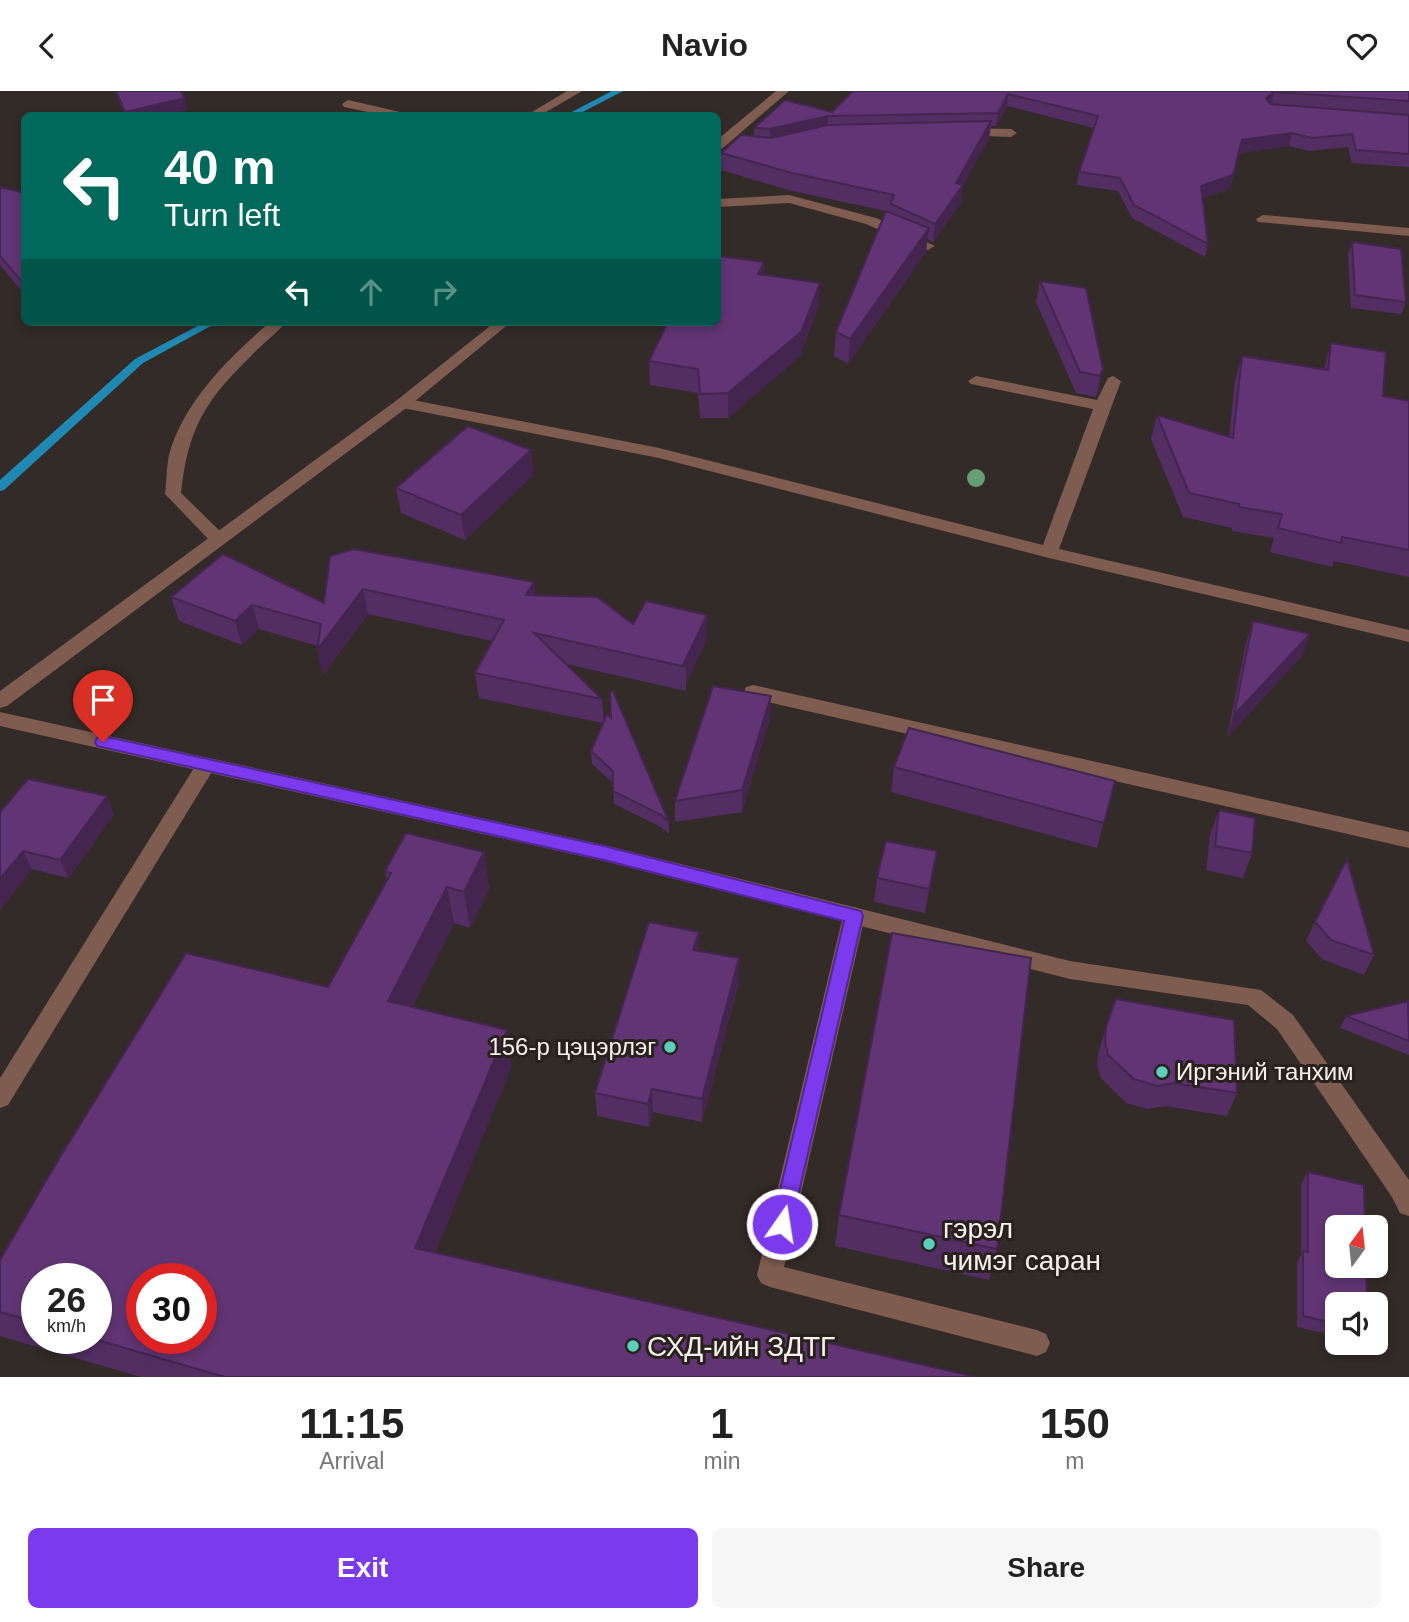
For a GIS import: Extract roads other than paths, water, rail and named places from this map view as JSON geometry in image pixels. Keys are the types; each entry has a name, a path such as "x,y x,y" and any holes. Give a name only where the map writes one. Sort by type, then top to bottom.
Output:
{"street":[{"path":"538,112 576,91"},
{"path":"721,142 783,91"},
{"path":"346,97 356,112"},
{"path":"346,97 388,112"},
{"path":"947,134 976,131 1011,133"},
{"path":"721,144 739,146"},
{"path":"721,203 789,199 870,221 928,246"},
{"path":"1263,219 1409,232"},
{"path":"219,540 173,494 179,446 201,404 235,359 274,326"},
{"path":"0,701 403,403 499,326"},
{"path":"976,381 1101,407"},
{"path":"1049,552 1101,407 1114,381"},
{"path":"403,403 659,453 1049,552 1409,636"},
{"path":"752,692 1409,841"},
{"path":"0,719 604,853 1070,970 1253,997 1285,1021 1402,1189 1409,1205"},
{"path":"0,1098 206,765"},
{"path":"854,916 771,1276 1037,1343"}],"waterway":[{"path":"577,112 619,91"},
{"path":"0,487 139,361 205,326"}],"place":[{"name":"156-р цэцэрлэг","path":"670,1047"},
{"name":"Иргэний танхим","path":"1162,1072"},
{"name":"гэрэл чимэг саран","path":"929,1244"},
{"name":"СХД-ийн ЗДТГ","path":"633,1346"}]}
